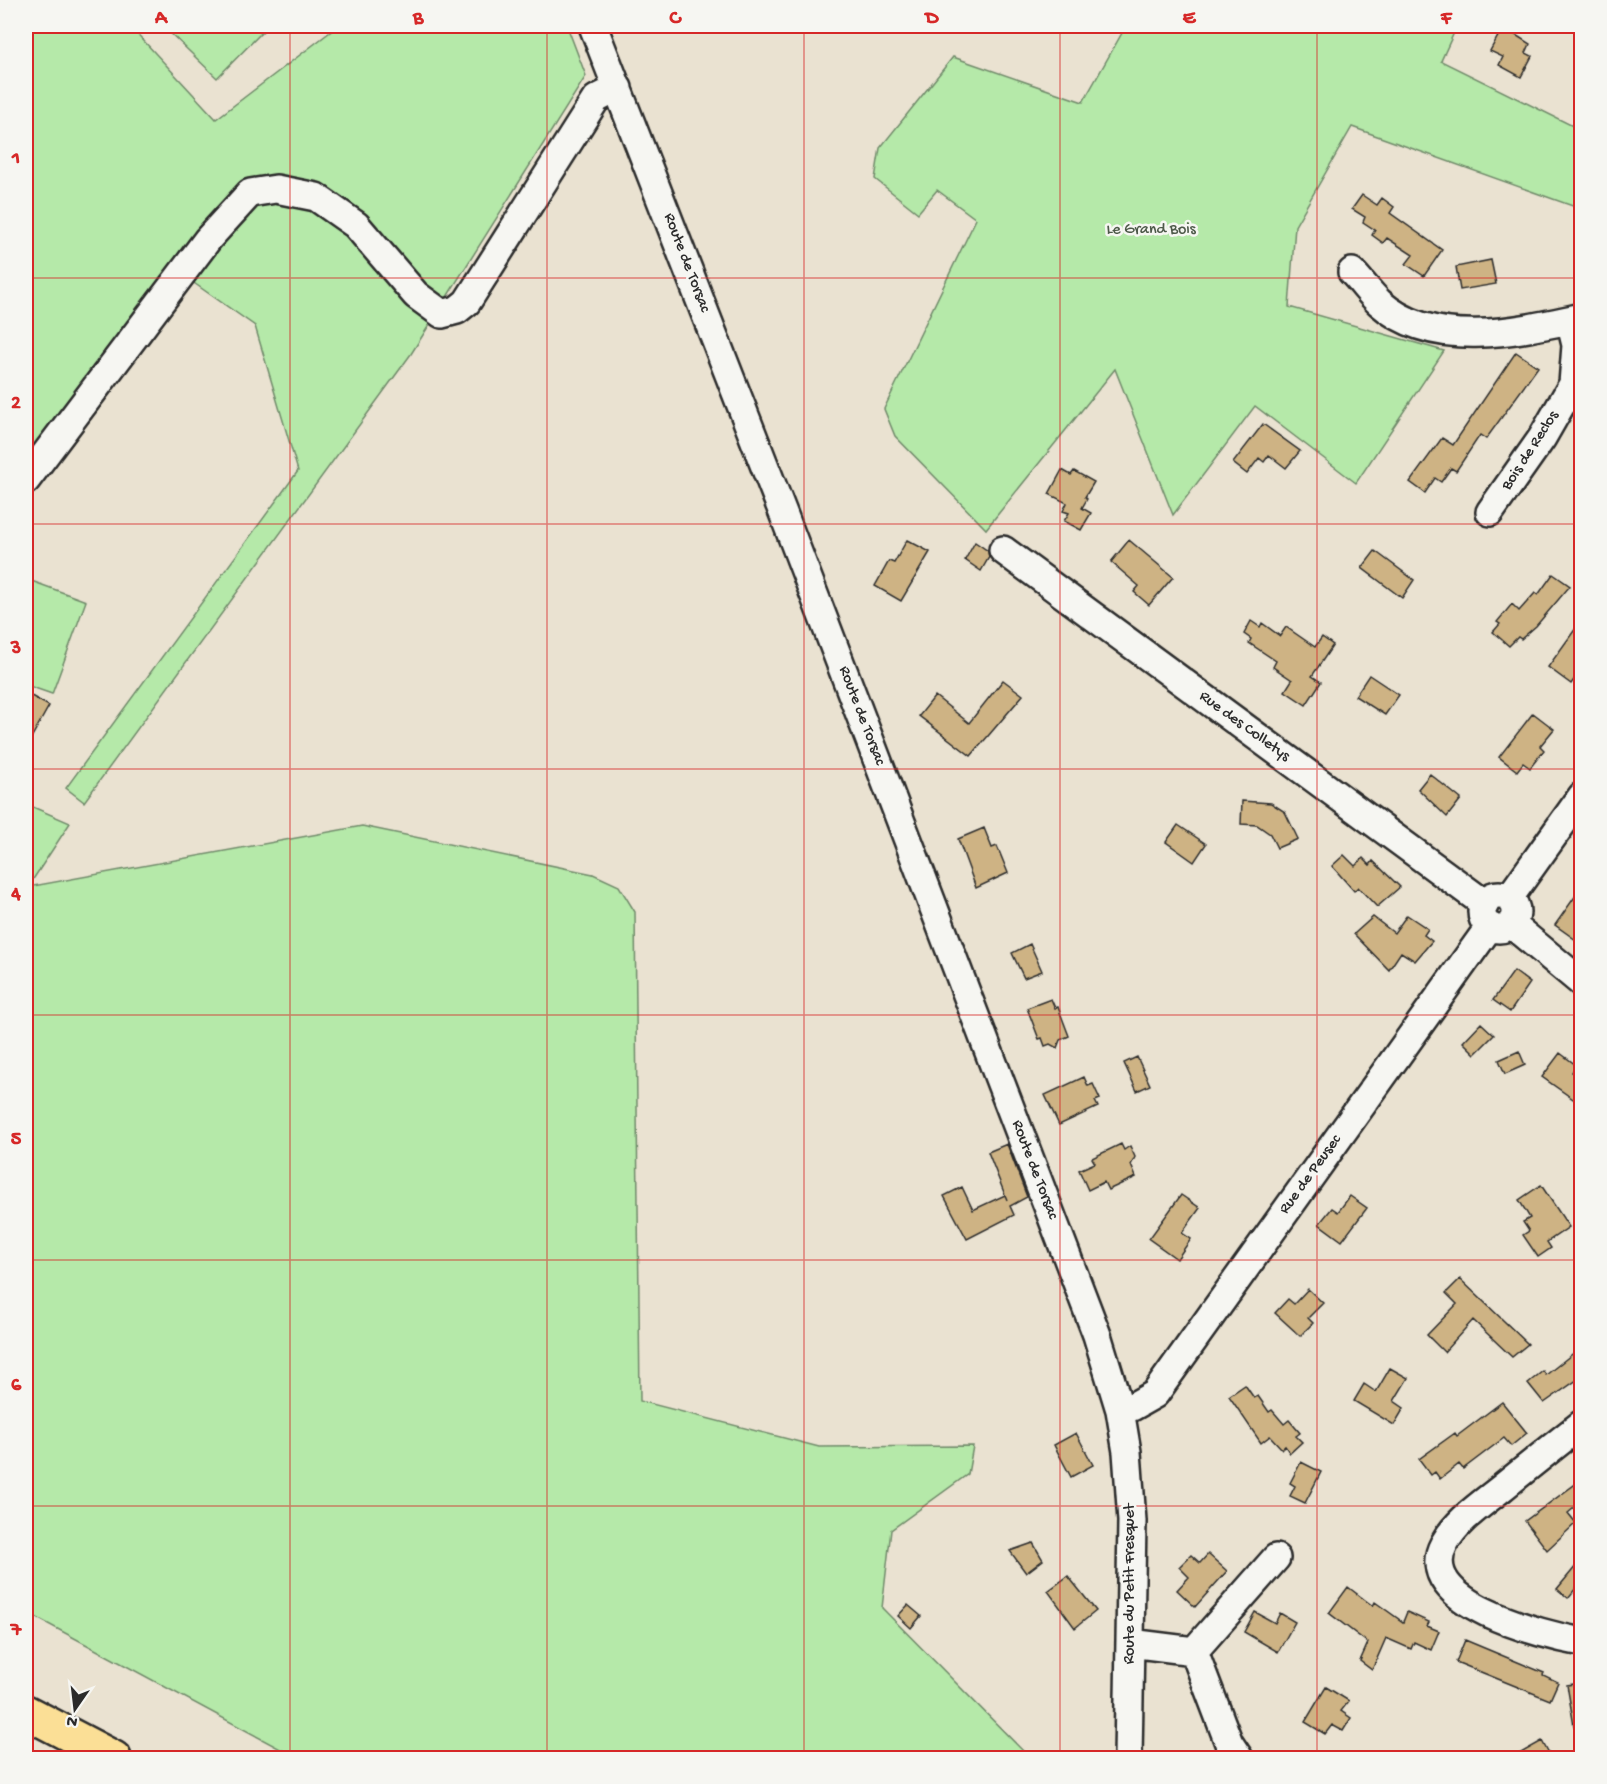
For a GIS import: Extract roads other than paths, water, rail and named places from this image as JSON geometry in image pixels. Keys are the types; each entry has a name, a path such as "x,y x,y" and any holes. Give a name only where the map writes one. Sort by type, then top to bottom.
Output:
{"main road":[{"path":"26,1712 114,1758"}],"street":[{"name":"Route de Torsac","path":"593,26 1084,1301 1120,1410"},
{"path":"26,480 208,239 250,193 276,189 316,197 356,225 416,295 442,314 457,310 466,302 596,99 618,88"},
{"name":"Bois de Reclos","path":"1352,272 1382,304 1413,322 1444,331 1503,332 1576,319 1573,384 1542,438 1490,512"},
{"name":"Rue des Colletys","path":"1003,550 1498,913 1581,983"},
{"name":"Rue de Peusec","path":"1120,1410 1132,1407 1155,1394 1581,796"},
{"name":"Route du Petit Fresquet","path":"1120,1410 1127,1452 1132,1521 1128,1758"},
{"path":"1581,1424 1469,1514 1452,1532 1443,1546 1433,1583 1464,1602 1552,1636 1581,1642"},
{"path":"1194,1651 1275,1558"},
{"path":"1130,1643 1194,1651"},
{"path":"1194,1651 1229,1743 1239,1758"}],"park label":[{"name":"Le Grand Bois","path":"1151,230"}]}
